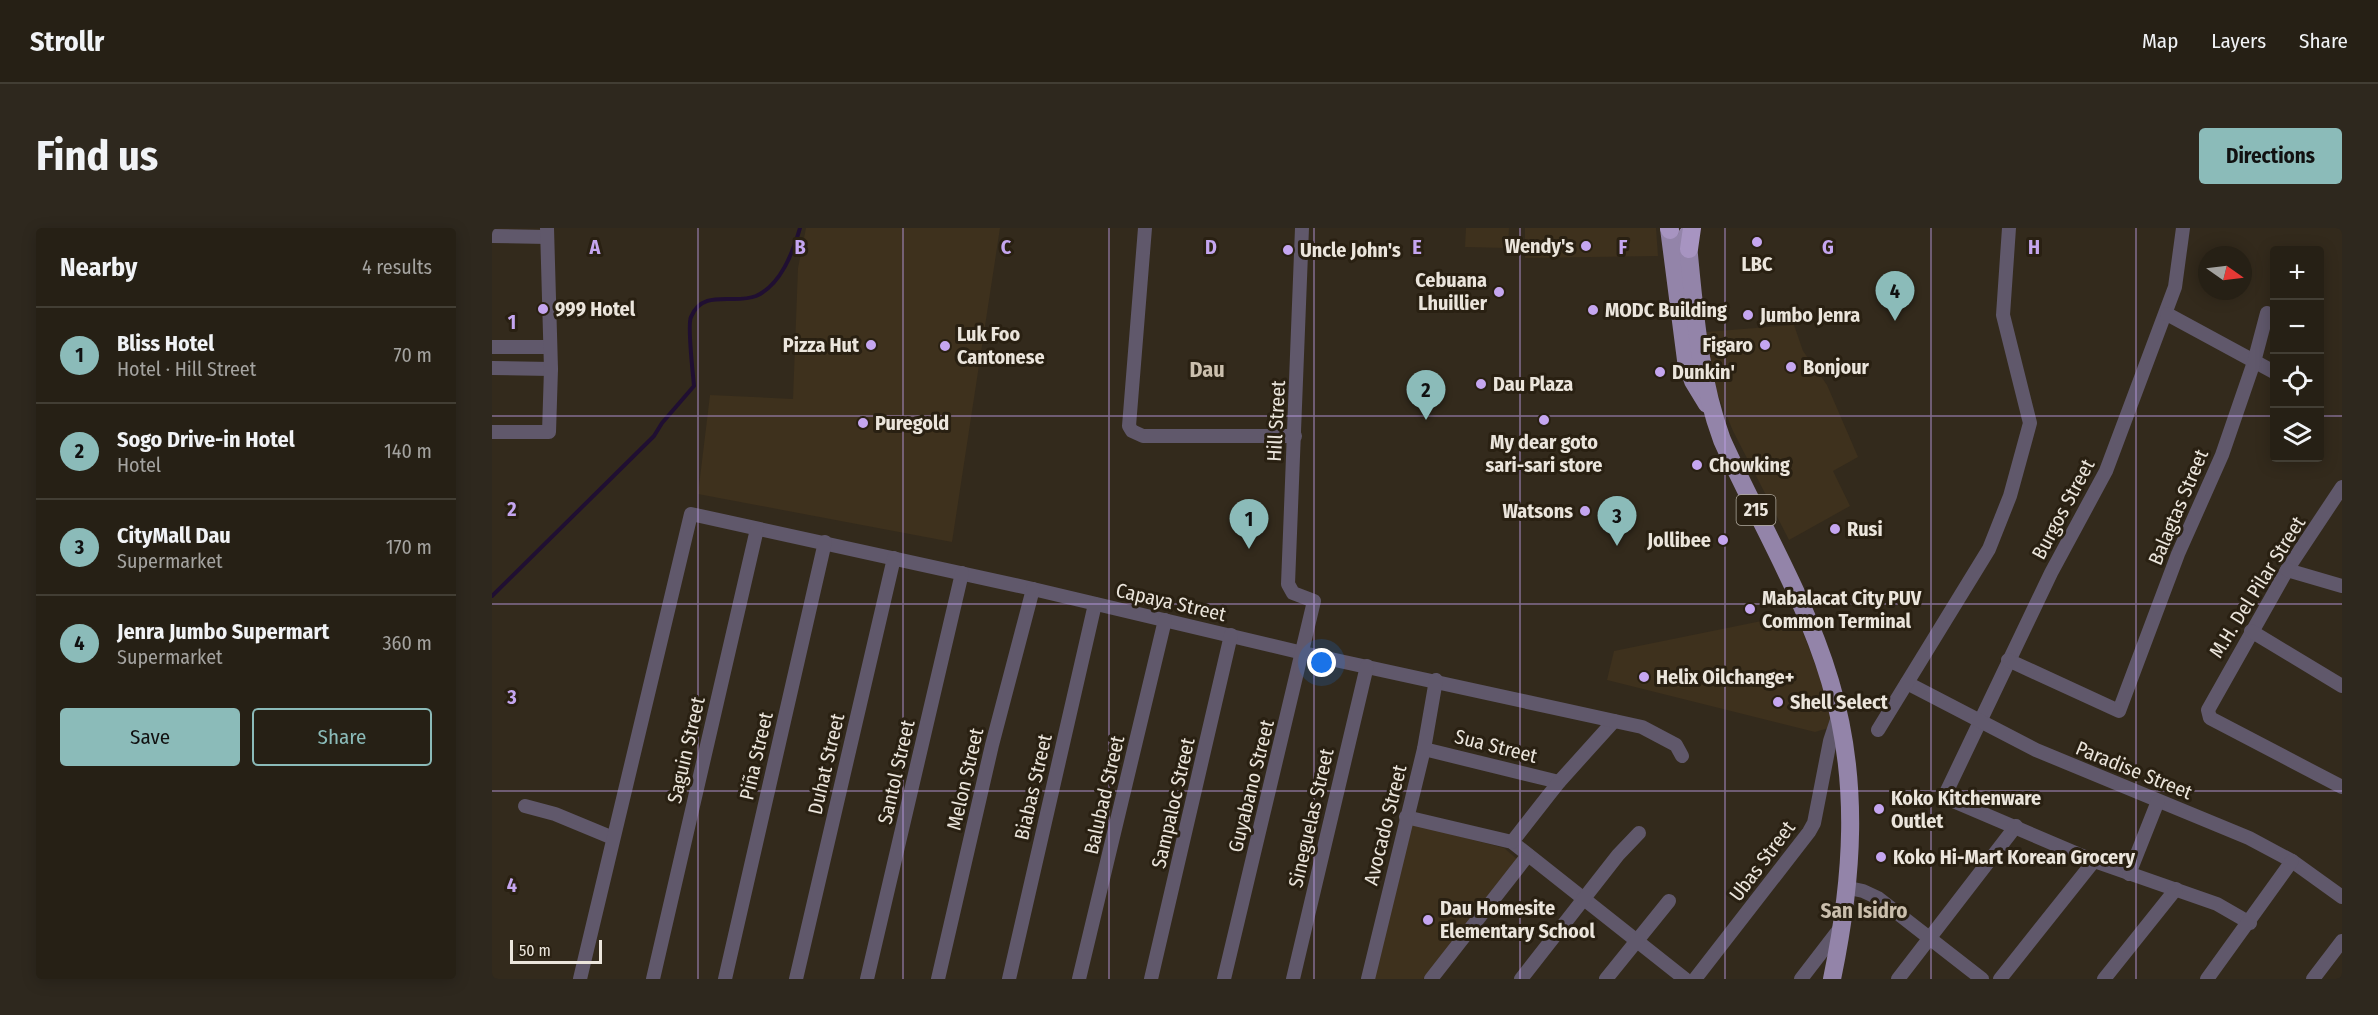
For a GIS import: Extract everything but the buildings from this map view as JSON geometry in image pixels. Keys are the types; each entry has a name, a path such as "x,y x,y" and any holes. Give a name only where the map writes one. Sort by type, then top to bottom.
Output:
{"highway":[{"path":"1689,249 1692,228"}],"main road":[{"name":"215","path":"1674,228 1689,249 1710,408"},
{"name":"215","path":"1674,228 1686,360 1696,386 1710,408 1735,469 1773,545 1814,636 1829,677 1838,717 1851,790 1852,838 1849,888 1832,979"}],"street":[{"path":"1145,228 1129,426 1132,431 1143,436 1295,436"},
{"name":"Hill Street","path":"1302,228 1288,584 1293,593 1314,601"},
{"path":"1878,730 1989,549 2010,496 2030,423 2003,315 2009,228"},
{"name":"Burgos Street","path":"2016,826 1944,797 2008,660 2106,471 2167,314 2175,287 2183,228"},
{"path":"492,236 547,232 551,369 549,432 492,432"},
{"name":"Balagtas Street","path":"2008,660 2117,712 2178,554 2222,455 2254,362 2266,313"},
{"path":"2167,314 2270,370"},
{"path":"492,347 550,347"},
{"path":"492,368 551,369"},
{"name":"M.H. Del Pilar Street","path":"2340,495 2287,570 2208,710 2210,718 2342,787"},
{"name":"Capaya Street","path":"613,838 692,514 825,542 1303,653 1436,680 1614,721 1642,728 1676,745 1682,756"},
{"name":"Saguin Street","path":"653,979 757,529"},
{"name":"Piña Street","path":"724,979 825,542"},
{"name":"Duhat Street","path":"796,979 894,558"},
{"path":"2287,570 2342,586"},
{"name":"Santol Street","path":"867,979 962,573"},
{"name":"Melon Street","path":"938,979 992,745 1033,589"},
{"name":"Guyabano Street","path":"1224,979 1314,601"},
{"name":"Biabas Street","path":"1010,979 1095,604"},
{"name":"Balubad Street","path":"1079,979 1165,620"},
{"path":"2251,631 2342,686"},
{"name":"Sampaloc Street","path":"1151,979 1231,635"},
{"name":"Sineguelas Street","path":"1293,979 1366,666"},
{"name":"Avocado Street","path":"1368,979 1424,749 1436,680"},
{"name":"Paradise Street","path":"1907,683 2036,750 2249,838 2292,861 2342,897"},
{"name":"Ubas Street","path":"1695,979 1814,823 1830,741 1838,717"},
{"path":"1512,842 1559,782 1614,721"},
{"name":"Sua Street","path":"1424,749 1559,782"},
{"path":"2129,874 2158,801"},
{"path":"525,807 555,814 613,838 580,979"},
{"path":"1406,817 1512,842 1583,901 1685,979"},
{"path":"1898,979 2016,826 2094,861 2217,904 2250,923"},
{"path":"1521,979 1639,833"},
{"path":"1431,979 1528,855"},
{"path":"2000,979 2094,861"},
{"path":"2207,979 2250,923 2292,861"},
{"path":"1849,888 1878,898 1982,979"},
{"path":"2104,979 2176,889"},
{"path":"1606,979 1669,901"},
{"path":"1801,979 1844,923"},
{"path":"2313,979 2342,941"}],"shaded area":[{"path":"806,228 1000,228 952,542 698,494 710,395 793,399 798,268"},
{"path":"1466,228 1509,228 1508,248 1465,247"},
{"path":"1525,228 1656,228 1658,256 1525,258"},
{"path":"1794,325 1803,351 1827,385 1858,457 1833,471 1850,506 1789,540 1733,431 1714,385 1706,332"},
{"path":"1796,614 1823,685 1832,727 1815,732 1607,680 1614,651"},
{"name":"Dau Homesite Elementary School","path":"1409,823 1504,848 1518,860 1423,979 1370,979"}],"waterway":[{"path":"492,596 654,436 662,423 694,386 690,322 696,308 711,300 747,298 765,291 785,267 800,228"}],"place":[{"name":"LBC","path":"1757,242"},
{"name":"Wendy's","path":"1586,246"},
{"name":"Uncle John's","path":"1288,250"},
{"name":"Cebuana Lhuillier","path":"1499,292"},
{"name":"999 Hotel","path":"543,309"},
{"name":"MODC Building","path":"1593,310"},
{"name":"Jumbo Jenra","path":"1748,315"},
{"name":"Jenra Jumbo Supermart","path":"1895,321"},
{"name":"Pizza Hut","path":"871,345"},
{"name":"Figaro","path":"1765,345"},
{"name":"Luk Foo Cantonese","path":"945,346"},
{"name":"Bonjour","path":"1791,367"},
{"name":"Dunkin'","path":"1660,372"},
{"name":"Dau Plaza","path":"1481,384"},
{"name":"Sogo Drive-in Hotel","path":"1426,420"},
{"name":"My dear goto sari-sari store","path":"1544,420"},
{"name":"Puregold","path":"863,423"},
{"name":"Chowking","path":"1697,465"},
{"name":"Watsons","path":"1585,511"},
{"name":"Rusi","path":"1835,529"},
{"name":"Jollibee","path":"1723,540"},
{"name":"CityMall Dau","path":"1617,546"},
{"name":"Bliss Hotel","path":"1249,549"},
{"name":"Mabalacat City PUV Common Terminal","path":"1750,609"},
{"name":"Helix Oilchange+","path":"1644,677"},
{"name":"Shell Select","path":"1778,702"},
{"name":"Koko Kitchenware Outlet","path":"1879,809"},
{"name":"Koko Hi-Mart Korean Grocery","path":"1881,857"},
{"name":"Dau Homesite Elementary School","path":"1428,920"}],"district":[{"name":"Dau","path":"1207,369"},
{"name":"San Isidro","path":"1864,911"}]}
